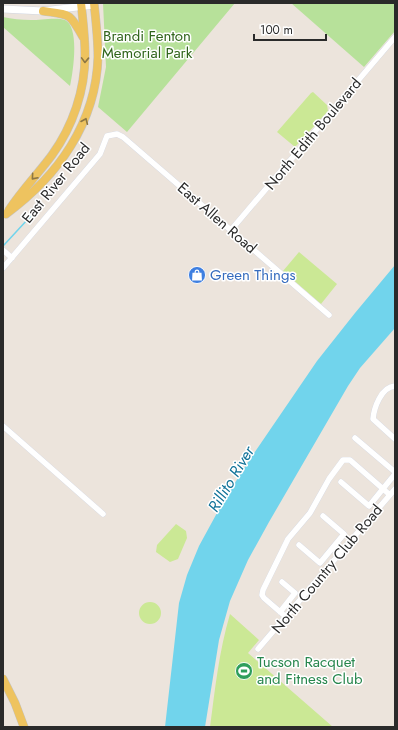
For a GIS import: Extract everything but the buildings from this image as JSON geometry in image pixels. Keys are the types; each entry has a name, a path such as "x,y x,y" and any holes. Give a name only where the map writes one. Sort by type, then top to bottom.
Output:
{"main road":[{"name":"East River Road","path":"5,216 26,200 58,164 76,139 85,121 92,100 97,72 98,44 94,4"},
{"name":"East River Road","path":"5,216 19,193 52,155 68,128 75,111 83,82 85,54 81,5"},
{"path":"43,11 64,14 72,18 85,40"},
{"path":"3,680 15,703 24,727"}],"street":[{"path":"3,9 43,11 94,4"},
{"name":"North Edith Boulevard","path":"232,230 395,37"},
{"name":"East River Road","path":"3,268 100,154 108,136 117,134 123,137"},
{"name":"East Allen Road","path":"123,137 232,230 329,316"},
{"path":"3,250 12,258"},
{"path":"395,386 386,389 377,404 373,419 395,439"},
{"path":"3,426 103,514"},
{"path":"341,482 369,506 395,473 355,438"},
{"path":"286,617 264,598 262,594 263,590 290,536 310,513 329,479 343,460 350,460 390,495"},
{"name":"North Country Club Road","path":"258,650 395,489"},
{"path":"299,545 320,563 331,550 344,534 323,516"},
{"path":"331,550 338,556"},
{"path":"280,612 295,593 282,582"}],"green space":[{"name":"Brandi Fenton Memorial Park","path":"103,3 235,3 127,132 98,107 106,67"},
{"path":"291,3 395,3 395,31 364,67"},
{"name":"Brandi Fenton Memorial Park","path":"3,17 27,20 62,19 70,24 73,31 74,50 73,71 70,86 3,27"},
{"path":"313,92 327,105 328,111 295,147 277,132"},
{"path":"299,252 337,284 321,304 283,271"},
{"path":"176,524 186,531 187,538 178,559 170,562 156,552 157,545"},
{"path":"150,602 158,605 161,613 158,621 150,624 142,621 139,613 142,605"},
{"name":"Tucson Racquet and Fitness Club","path":"230,614 259,640 248,653 333,727 210,727 220,656"}],"water":[{"path":"395,265 395,328 360,368 348,386 248,560 230,601 219,640 205,727 165,727 179,603 187,575 199,546 223,502 248,462 317,361"}],"waterway":[{"path":"4,245 40,206"}],"place":[{"name":"Green Things","path":"197,275"},
{"name":"Tucson Racquet and Fitness Club","path":"244,671"}],"water label":[{"name":"Rillito River","path":"231,479"}]}
